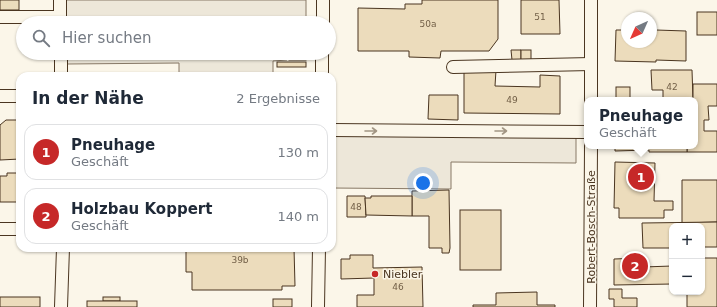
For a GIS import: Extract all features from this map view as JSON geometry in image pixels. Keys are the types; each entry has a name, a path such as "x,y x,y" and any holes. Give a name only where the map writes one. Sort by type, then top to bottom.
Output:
{"street":[{"path":"60,0 60,16"},
{"path":"323,0 323,16"},
{"path":"590,0 591,97"},
{"path":"0,17 16,18"},
{"path":"61,60 61,72"},
{"path":"322,60 322,72"},
{"path":"453,67 591,64"},
{"path":"0,96 16,96"},
{"path":"336,130 584,132"},
{"name":"Robert-Bosch-Straße","path":"590,307 591,149"},
{"path":"0,229 16,229"},
{"path":"61,307 63,252"},
{"path":"318,307 319,252"}],"shaded area":[{"path":"66,0 306,0 306,16 66,16"},
{"path":"67,60 287,60 273,61 273,72 179,72 179,63 67,64"},
{"path":"336,125 576,127 576,163 451,162 451,189 336,188"}],"building":[{"path":"0,0 19,0 19,10 0,10"},
{"path":"422,0 498,0 498,39 489,51 441,51 440,58 409,57 409,51 358,51 358,8 405,9 405,4 422,4"},
{"path":"521,0 559,0 560,34 521,34"},
{"path":"697,12 717,12 717,35 697,35"},
{"path":"616,30 621,30 621,48 657,48 657,30 686,31 686,61 615,61"},
{"path":"511,50 521,50 521,60 512,60"},
{"path":"521,50 531,50 531,60 521,60"},
{"path":"277,62 306,62 306,67 277,67"},
{"path":"464,69 496,70 495,86 540,87 540,75 560,76 560,114 464,113"},
{"path":"651,70 692,70 693,97 663,97 663,90 652,90"},
{"path":"693,84 717,84 717,106 708,106 709,120 704,120 704,131 717,131 717,152 687,152 687,149 698,149 698,97 693,97"},
{"path":"616,87 630,87 630,97 616,97"},
{"path":"429,95 458,95 458,120 428,119"},
{"path":"6,120 16,120 16,159 0,160 0,125"},
{"path":"615,149 687,149 687,152 649,152 649,150 615,151"},
{"path":"615,162 655,163 654,201 673,201 673,210 664,210 664,218 619,218 619,208 614,208"},
{"path":"7,173 16,173 16,202 0,202 0,176 7,176"},
{"path":"682,180 717,180 717,222 682,223"},
{"path":"449,190 450,248 449,253 442,253 442,248 429,248 429,216 412,216 412,191"},
{"path":"347,196 365,196 366,217 347,217"},
{"path":"371,196 412,196 412,216 366,215 365,198 371,198"},
{"path":"460,210 501,210 501,270 460,270"},
{"path":"717,222 717,247 705,247 705,223 669,223 669,248 643,248 642,223"},
{"path":"186,252 294,252 295,286 282,286 282,290 192,290 192,272 186,272"},
{"path":"350,255 373,255 373,268 422,267 423,307 357,307 357,295 374,295 374,278 341,279 341,259 350,259"},
{"path":"643,258 643,267 669,266 669,284 614,285 614,259"},
{"path":"705,258 717,258 717,307 687,307 687,295 705,295"},
{"path":"609,289 622,289 622,298 637,298 637,307 614,307 614,299 609,299"},
{"path":"537,292 537,305 555,305 555,307 473,307 473,305 496,305 496,293"},
{"path":"0,297 40,297 40,307 0,307"},
{"path":"103,297 120,297 120,301 103,301"},
{"path":"273,299 292,299 292,307 273,307"},
{"path":"87,301 137,301 137,307 87,307"}],"place":[{"name":"Pneuhage","path":"641,177"},
{"name":"Holzbau Koppert","path":"635,266"},
{"name":"Niebler","path":"375,274"}]}
